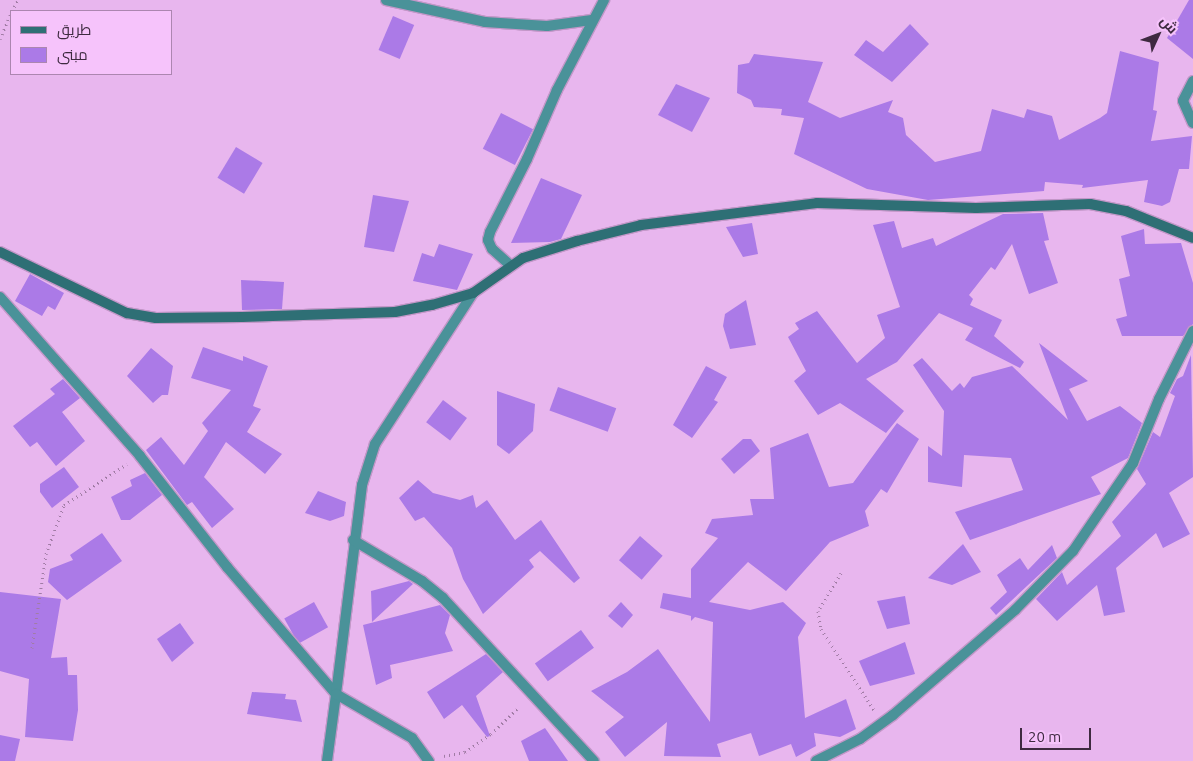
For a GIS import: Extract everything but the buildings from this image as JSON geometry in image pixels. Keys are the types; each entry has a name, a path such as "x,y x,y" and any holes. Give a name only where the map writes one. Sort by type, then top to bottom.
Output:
{"street":[{"path":"386,0 485,22 547,26 592,20"},
{"path":"510,265 492,249 488,240 490,232 592,20 604,0"},
{"path":"1193,81 1183,101 1193,123"},
{"path":"327,761 353,540 362,485 375,444 473,293 510,265 578,241 641,225 817,203 976,208 1090,204 1126,211 1193,238"},
{"path":"0,252 103,304 127,313 156,318 395,312 473,293"},
{"path":"0,297 140,456 227,567 336,694 402,731 418,743 428,759"},
{"path":"816,761 860,739 882,723 1015,610 1073,551 1133,463 1159,399 1193,331"},
{"path":"353,540 422,581 443,598 594,761"}],"path":[{"path":"0,39 10,16"},
{"path":"32,648 46,554 64,505 140,456"},
{"path":"841,573 818,611 821,629 882,723"},
{"path":"428,759 465,752 491,734 531,695"}]}
